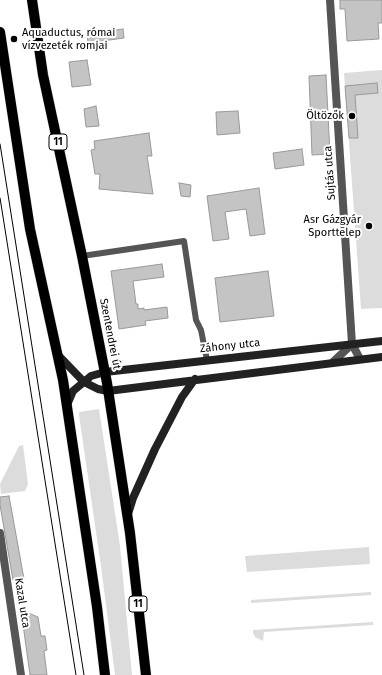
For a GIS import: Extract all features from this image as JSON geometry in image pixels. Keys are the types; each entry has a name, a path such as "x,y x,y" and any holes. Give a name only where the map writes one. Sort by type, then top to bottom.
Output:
{"main road":[{"name":"Szentendrei út","path":"32,0 44,76 105,372 128,514 146,675"},
{"path":"0,32 30,229 58,355 96,599 105,675"},
{"name":"Záhony utca","path":"66,405 73,391 91,376 105,372 382,341"},
{"path":"58,355 76,376 84,382 98,389 108,390 382,357"},
{"path":"128,514 133,498 155,449 182,397 195,379"}],"street":[{"name":"Sujtás utca","path":"330,0 352,344 360,359"},
{"path":"333,362 352,344"},
{"name":"Kazal utca","path":"0,533 21,675"}],"lane":[{"path":"82,256 184,241 196,320 201,330 207,360"}],"shaded area":[{"name":"Asr Gázgyár Sporttelep","path":"382,70 382,308 361,309 344,73"},
{"path":"99,409 120,546 132,675 115,675 79,415 79,412"},
{"path":"23,445 28,484 25,491 1,494 0,484 19,446"},
{"path":"369,547 370,564 247,572 245,556"},
{"path":"371,592 371,595 251,603 251,600"},
{"path":"373,622 373,625 264,632 263,641 255,637 253,633 253,630"}],"building":[{"path":"340,0 382,0 382,23 378,23 379,39 347,41 345,9 340,9"},
{"path":"123,29 124,38 88,43 87,34"},
{"path":"87,60 91,85 72,87 69,62"},
{"path":"326,75 330,154 312,155 309,76"},
{"name":"Öltözők","path":"377,83 378,93 355,95 358,138 349,138 345,86"},
{"path":"96,106 99,126 86,127 84,109"},
{"path":"238,111 240,133 217,135 216,112"},
{"path":"149,133 152,156 147,156 153,194 99,189 100,174 95,174 91,150 95,149 94,141"},
{"path":"302,149 304,165 275,169 273,153"},
{"path":"179,183 191,185 190,197 181,196"},
{"path":"259,188 265,234 250,236 246,209 225,212 229,239 213,241 207,196"},
{"path":"162,264 164,277 133,281 138,309 144,308 144,310 167,307 168,318 145,321 146,325 119,329 111,271"},
{"path":"268,271 274,316 220,322 215,278"},
{"path":"9,496 24,579 13,580 0,505 0,497"},
{"path":"21,610 38,617 41,636 45,636 47,650 44,651 47,675 30,675"}],"tram line":[{"path":"0,144 84,675"},
{"path":"0,198 76,675"}],"place":[{"name":"Aquaductus, római vízvezeték romjai","path":"14,39"},
{"name":"Öltözők","path":"352,116"},
{"name":"Asr Gázgyár Sporttelep","path":"369,226"}]}
